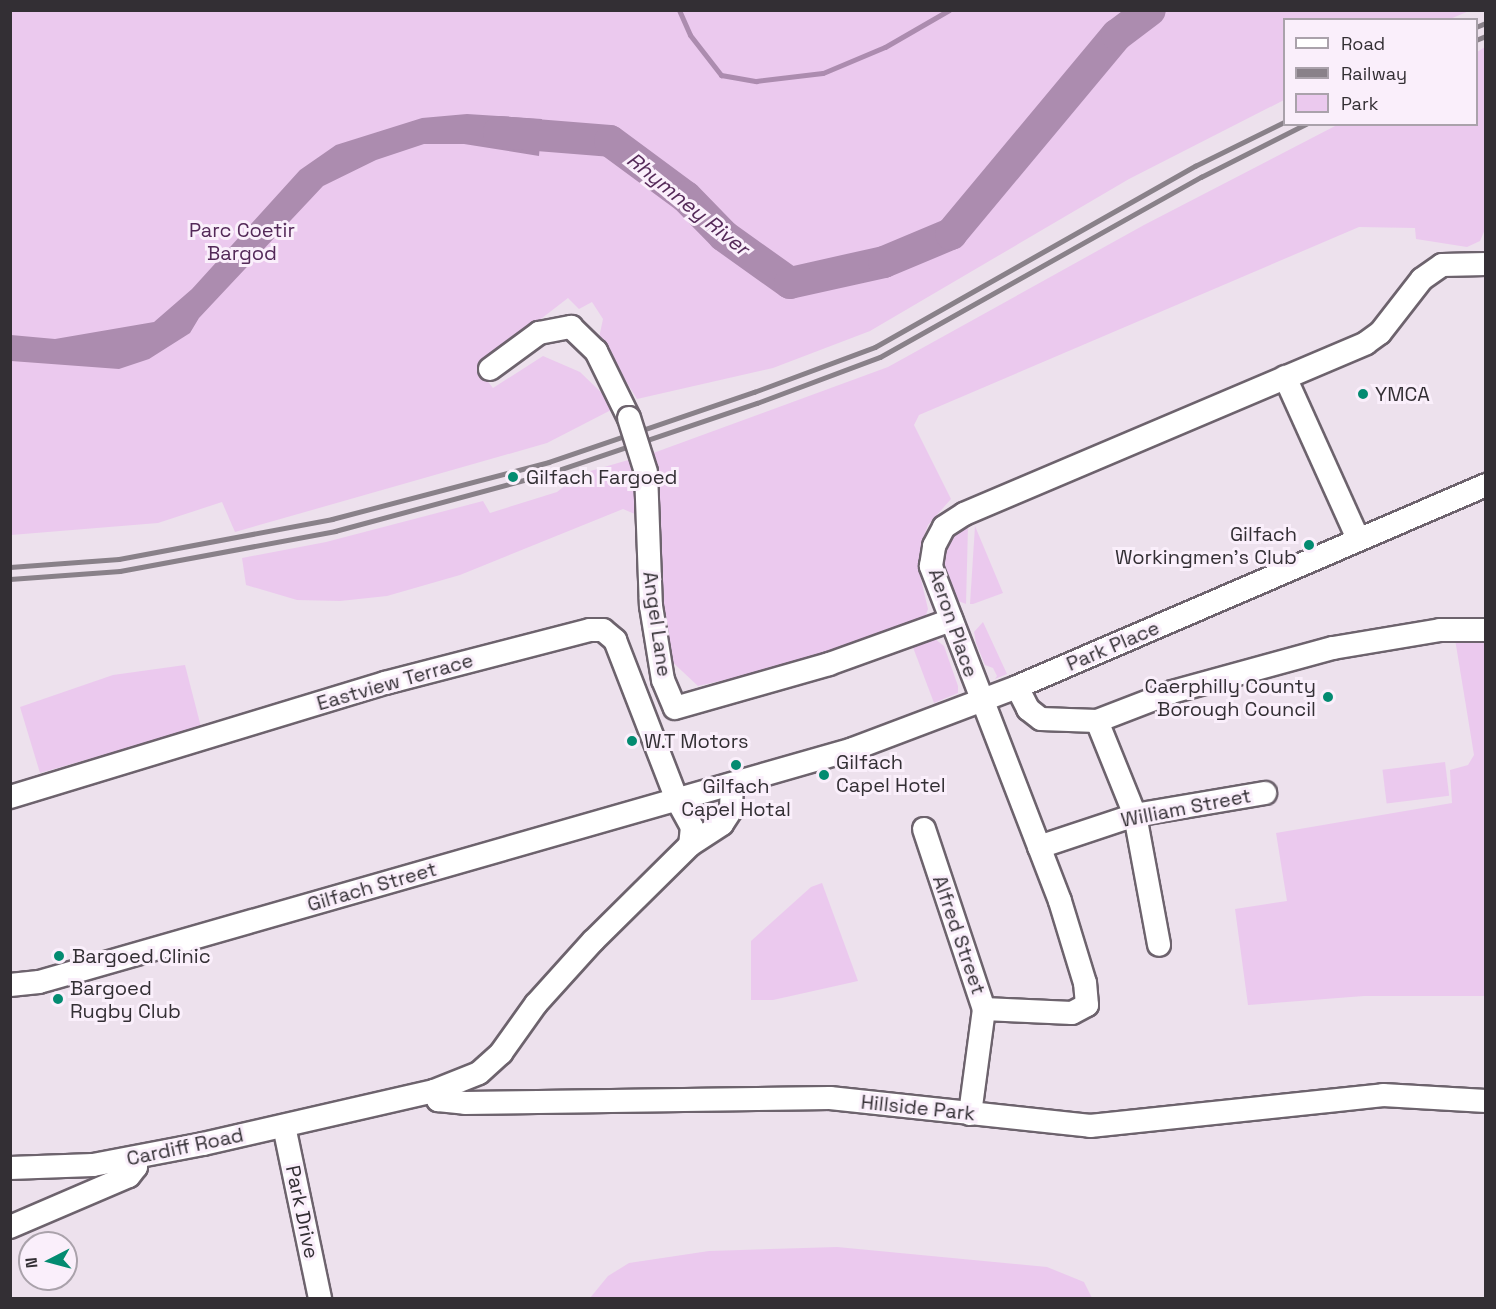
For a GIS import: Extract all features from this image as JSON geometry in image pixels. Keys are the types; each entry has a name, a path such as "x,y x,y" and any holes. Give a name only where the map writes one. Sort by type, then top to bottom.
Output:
{"street":[{"name":"Aeron Place","path":"984,1009 1072,1013 1087,1005 1085,983 1039,847 980,700 931,566 934,546 944,527 964,514 1285,377 1380,333 1422,279 1442,265 1485,264"},
{"name":"Angel Lane","path":"490,369 539,333 572,327 596,351 629,418 646,472 649,590 663,680 675,708 829,664 951,620"},
{"path":"1285,377 1358,539"},
{"name":"Park Place","path":"732,785 853,749 1017,687 1485,485"},
{"name":"Eastview Terrace","path":"10,796 385,683 590,630 603,630 615,639 677,800"},
{"path":"1017,687 1028,709 1041,719 1097,721 1172,693 1333,648 1440,630 1485,630"},
{"path":"1097,721 1135,815 1159,945"},
{"path":"434,1091 479,1073 501,1053 536,1004 586,949 690,845 722,824 731,810 732,785"},
{"name":"Gilfach Street","path":"10,985 39,982 732,785"},
{"name":"William Street","path":"1039,847 1135,815 1265,793"},
{"path":"677,800 692,827 690,845"},
{"name":"Alfred Street","path":"924,829 984,1009 970,1114"},
{"name":"Cardiff Road","path":"10,1168 93,1165 135,1158 434,1091"},
{"name":"Hillside Park","path":"434,1091 438,1100 465,1103 830,1098 1090,1126 1383,1095 1485,1101"},
{"name":"Park Drive","path":"284,1126 320,1299"},
{"path":"10,1227 129,1176 136,1167 135,1158"}],"green space":[{"name":"Parc Coetir Bargod","path":"10,11 1469,11 1452,18 1283,18 1283,101 1129,179 870,331 773,368 637,399 599,338 603,319 592,302 579,309 568,298 477,368 493,388 543,356 580,372 609,400 613,409 547,443 235,532 222,502 158,523 11,535"},
{"path":"1485,47 1486,227 1480,241 1467,247 1416,239 1415,228 1359,227 919,415 914,425 951,499 928,525 921,545 919,571 928,609 925,618 826,657 698,686 667,657 658,608 658,524 623,509 460,575 387,596 340,601 297,600 246,585 242,558 326,542 483,501 490,513 557,492 580,474 656,452 888,367 1144,225 1335,126 1478,126 1478,51"},
{"path":"966,521 968,526 966,604 953,599 942,562 944,544"},
{"path":"975,526 1003,593 970,604"},
{"path":"983,622 1007,674 995,679 997,676 993,668 985,665 976,643 974,632"},
{"path":"930,635 944,646 958,686 958,693 934,703 911,642"},
{"path":"1485,636 1485,996 1364,996 1248,1005 1235,909 1287,901 1276,833 1452,803 1450,770 1468,765 1474,755 1455,639"},
{"path":"185,665 201,727 40,773 20,707 113,675"},
{"path":"1445,762 1449,796 1387,803 1382,770"},
{"path":"822,883 858,981 773,1000 751,1000 751,941 811,887"},
{"path":"837,1247 1047,1267 1084,1282 1092,1298 590,1298 608,1276 629,1263 709,1251"}],"shaded area":[{"path":"467,114 542,119 539,156 464,144 424,144 376,160 323,186 199,318 190,333 149,359 119,369 11,361 11,335 55,339 154,322 192,289 300,170 336,145 422,118"}],"waterway":[{"path":"679,10 690,35 721,75 756,81 823,73 885,47 949,10"},
{"name":"Rhymney River","path":"499,132 610,141 686,197 724,236 790,283 884,262 951,234 1117,35 1150,10"}],"railway":[{"path":"1478,26 1486,23"},
{"path":"1478,39 1486,36"},
{"path":"10,567 119,559 332,519 549,462 754,392 875,347 1195,166 1283,122"},
{"path":"10,579 120,571 335,531 553,472 757,403 880,357 1201,177 1302,126"}],"place":[{"name":"YMCA","path":"1363,394"},
{"name":"Gilfach Fargoed","path":"513,477"},
{"name":"Gilfach Workingmen's Club","path":"1309,545"},
{"name":"Caerphilly County Borough Council","path":"1328,697"},
{"name":"W.T Motors","path":"632,741"},
{"name":"Gilfach Capel Hotal","path":"736,765"},
{"name":"Gilfach Capel Hotel","path":"824,775"},
{"name":"Bargoed Clinic","path":"59,956"},
{"name":"Bargoed Rugby Club","path":"58,999"}]}
